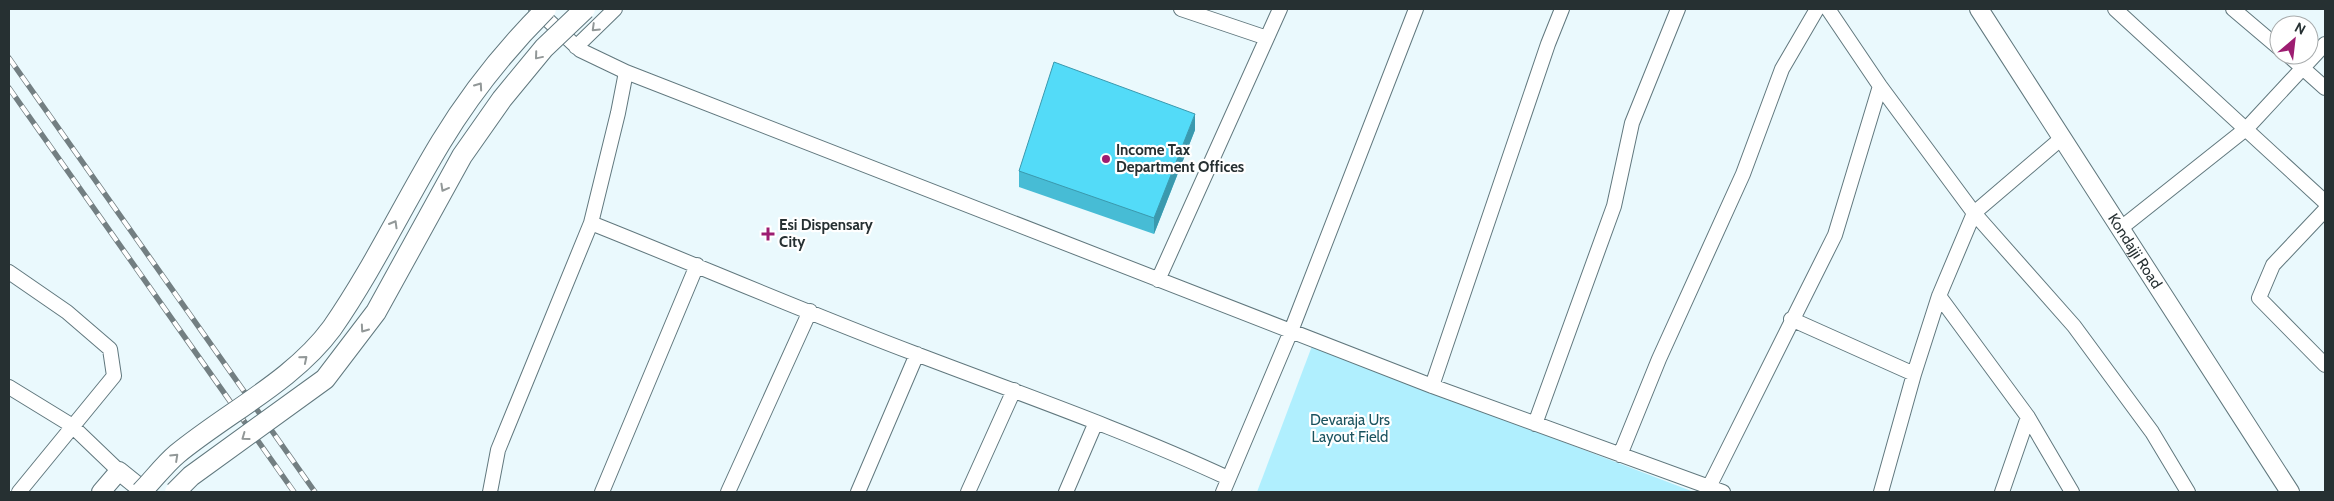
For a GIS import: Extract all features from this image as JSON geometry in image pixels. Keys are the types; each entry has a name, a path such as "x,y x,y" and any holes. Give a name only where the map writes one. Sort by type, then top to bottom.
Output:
{"main road":[{"path":"141,492 176,455 308,356 331,328 352,296 442,141 482,82 525,30 546,9"},
{"path":"175,492 191,476 325,379 376,312 462,156 490,115 544,48 585,9"}],"street":[{"path":"536,9 576,47 626,72 1432,386 1723,492"},
{"path":"576,47 615,9"},
{"path":"1181,9 1267,38"},
{"path":"1158,280 1280,9"},
{"path":"1223,492 1291,331 1416,9"},
{"path":"1432,386 1548,44 1562,9"},
{"path":"1535,424 1614,206 1632,123 1678,9"},
{"path":"1620,455 1659,359 1743,174 1782,69 1817,9"},
{"path":"1828,9 1880,86 1974,212 2074,326 2152,432 2188,492"},
{"name":"Kondajji Road","path":"1979,9 2064,137 2290,492"},
{"path":"2115,9 2247,128 2325,202"},
{"path":"2233,9 2269,40"},
{"path":"2121,228 2247,128 2325,44"},
{"path":"2300,65 2325,88"},
{"path":"490,492 498,450 591,223 626,72"},
{"path":"1709,487 1791,319 1835,235 1880,86"},
{"path":"1881,492 1914,374 1939,296 1974,212 2064,137"},
{"path":"2325,210 2273,265 2259,298 2325,365"},
{"path":"591,223 917,354 1096,422 1178,455 1228,478"},
{"path":"602,492 697,265"},
{"path":"9,272 67,312 110,349 114,376 71,425 19,492"},
{"path":"1939,296 2028,417 2072,492"},
{"path":"728,492 810,311"},
{"path":"1791,319 1914,374"},
{"path":"858,492 917,354"},
{"path":"9,387 71,425 119,471 145,492"},
{"path":"968,492 1014,390"},
{"path":"2002,492 2028,417"},
{"path":"1066,492 1096,422"},
{"path":"101,492 119,471"}],"green space":[{"name":"Devaraja Urs Layout Field","path":"1312,346 1694,492 1257,492"}],"building":[{"name":"Income Tax Department Offices","path":"1054,62 1195,114 1154,218 1019,171"}],"railway":[{"path":"9,58 315,492"},
{"path":"9,88 294,492"}],"place":[{"name":"Income Tax Department Offices","path":"1106,159"},
{"name":"Esi Dispensary City","path":"768,234"}]}
